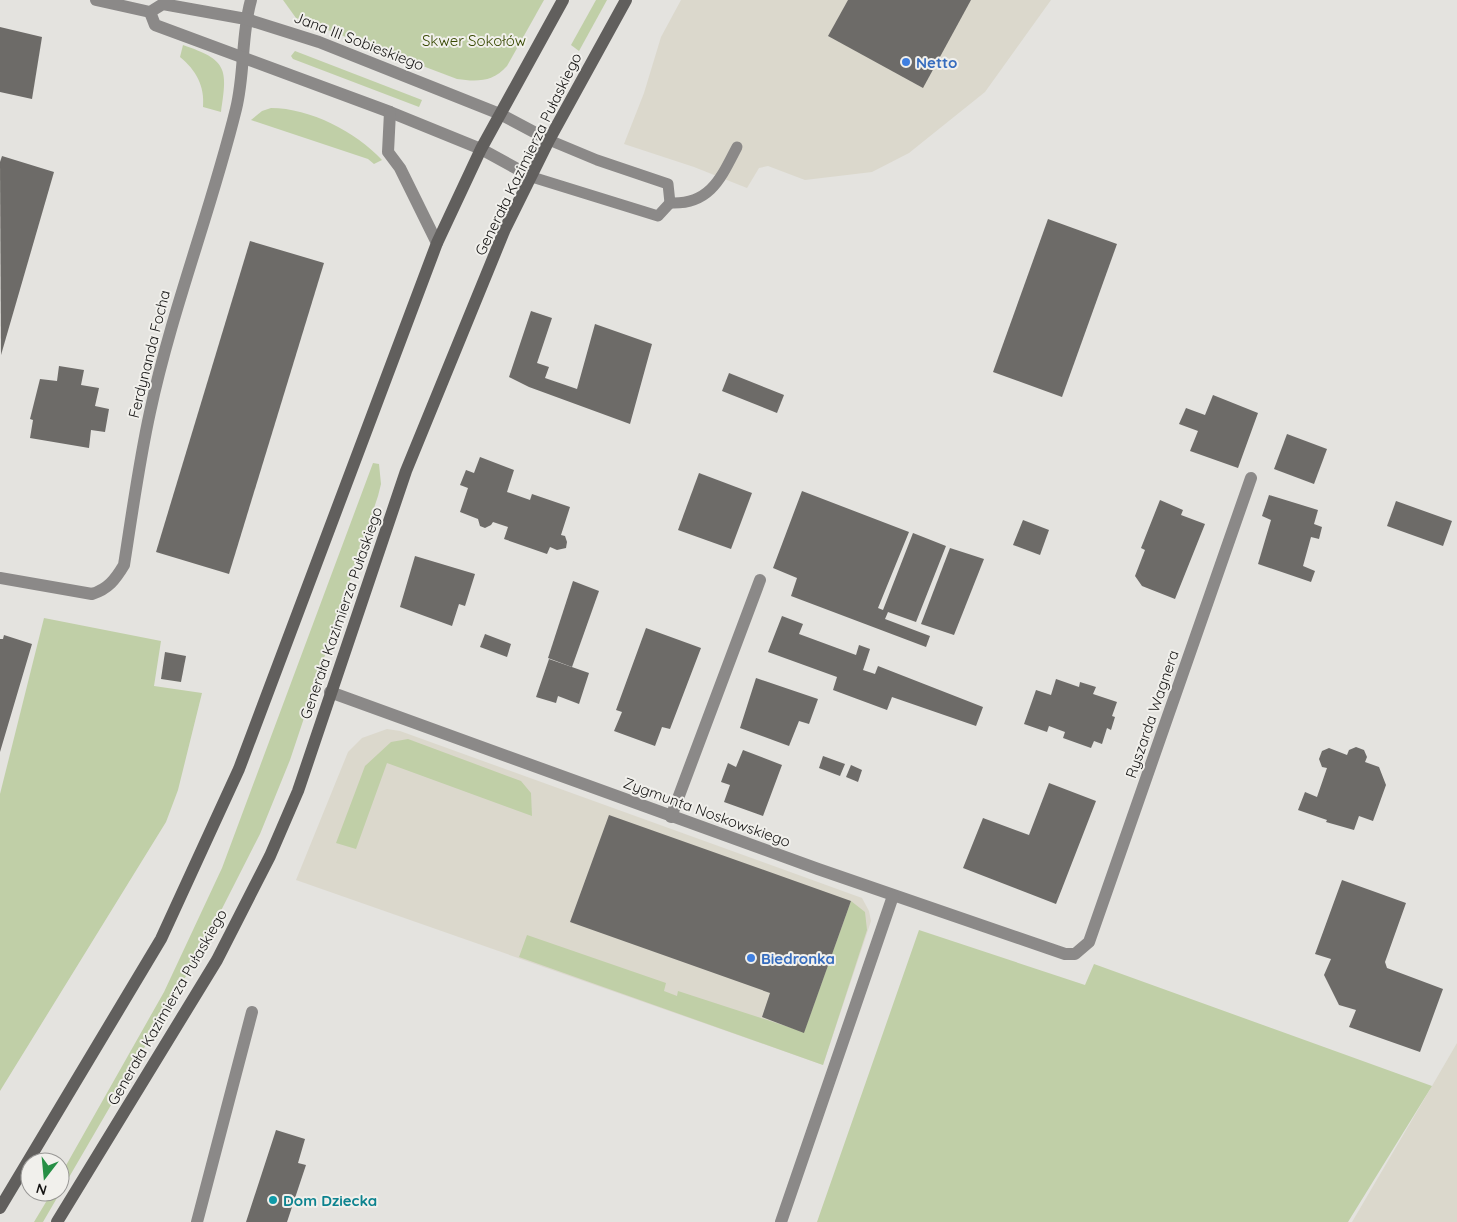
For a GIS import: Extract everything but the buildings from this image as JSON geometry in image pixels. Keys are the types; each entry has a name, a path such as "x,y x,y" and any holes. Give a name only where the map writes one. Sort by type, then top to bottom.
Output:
{"main road":[{"path":"0,1208 161,939 205,846 239,769 437,243 481,149 563,0"},
{"name":"Generała Kazimierza Pułaskiego","path":"57,1222 226,943 270,856 298,791 406,472 505,229 549,140 626,0"}],"street":[{"name":"Jana III Sobieskiego","path":"96,0 150,12 163,4 246,19 319,42 500,114 549,140"},
{"name":"Ferdynanda Focha","path":"0,578 92,594 105,590 117,577 124,565 150,412 175,314 236,109 244,56 246,19 251,0"},
{"path":"150,12 155,25 244,56 390,112 481,149 532,176"},
{"path":"390,112 388,152 400,168 437,243"},
{"name":"Ryszarda Wagnera","path":"1075,954 1089,942 1251,478"},
{"path":"672,817 760,580"},
{"name":"Zygmunta Noskowskiego","path":"330,692 893,896 1065,954 1075,954"},
{"path":"781,1222 893,896"},
{"path":"197,1222 252,1012"}],"lane":[{"path":"532,176 658,216 670,202 668,184 597,160 549,140"},
{"path":"670,202 684,204 702,197 716,185 737,148"}],"shaded area":[{"path":"681,0 1051,0 985,92 909,153 872,172 805,180 768,166 759,168 747,188 694,167 624,144 644,93 661,37"},
{"path":"387,729 400,731 862,898 869,911 871,921 823,1065 296,880 348,752 362,738"},
{"path":"1457,1043 1457,1222 1352,1222 1432,1086"}],"green space":[{"name":"Skwer Sokołów","path":"283,0 544,0 507,66 490,78 471,80 457,79 296,18"},
{"path":"596,0 607,0 579,51 571,45"},
{"path":"183,45 208,56 216,61 221,68 224,75 224,85 221,112 203,107 201,85 191,67 180,57"},
{"path":"295,51 422,100 419,107 293,59 291,56"},
{"path":"271,108 301,112 346,131 382,160 374,164 368,159 251,120 262,111"},
{"path":"373,463 379,464 381,484 378,496 290,760 260,834 200,952 70,1176 70,1158 164,992 222,868"},
{"path":"44,618 161,641 154,686 202,693 178,790 166,822 0,1091 0,794"},
{"path":"408,739 521,781 531,793 532,816 387,763 356,849 336,843 365,766 391,742"},
{"path":"851,901 865,912 867,930 823,1065 519,957 527,935 666,983 664,991 677,996 678,991 804,1032"},
{"path":"919,930 1085,985 1094,964 1432,1086 1348,1222 817,1222"},
{"path":"46,1202 55,1202 43,1222 34,1222"}],"place":[{"name":"Netto","path":"906,62"},
{"name":"Biedronka","path":"751,958"},
{"name":"Dom Dziecka","path":"273,1200"}]}
